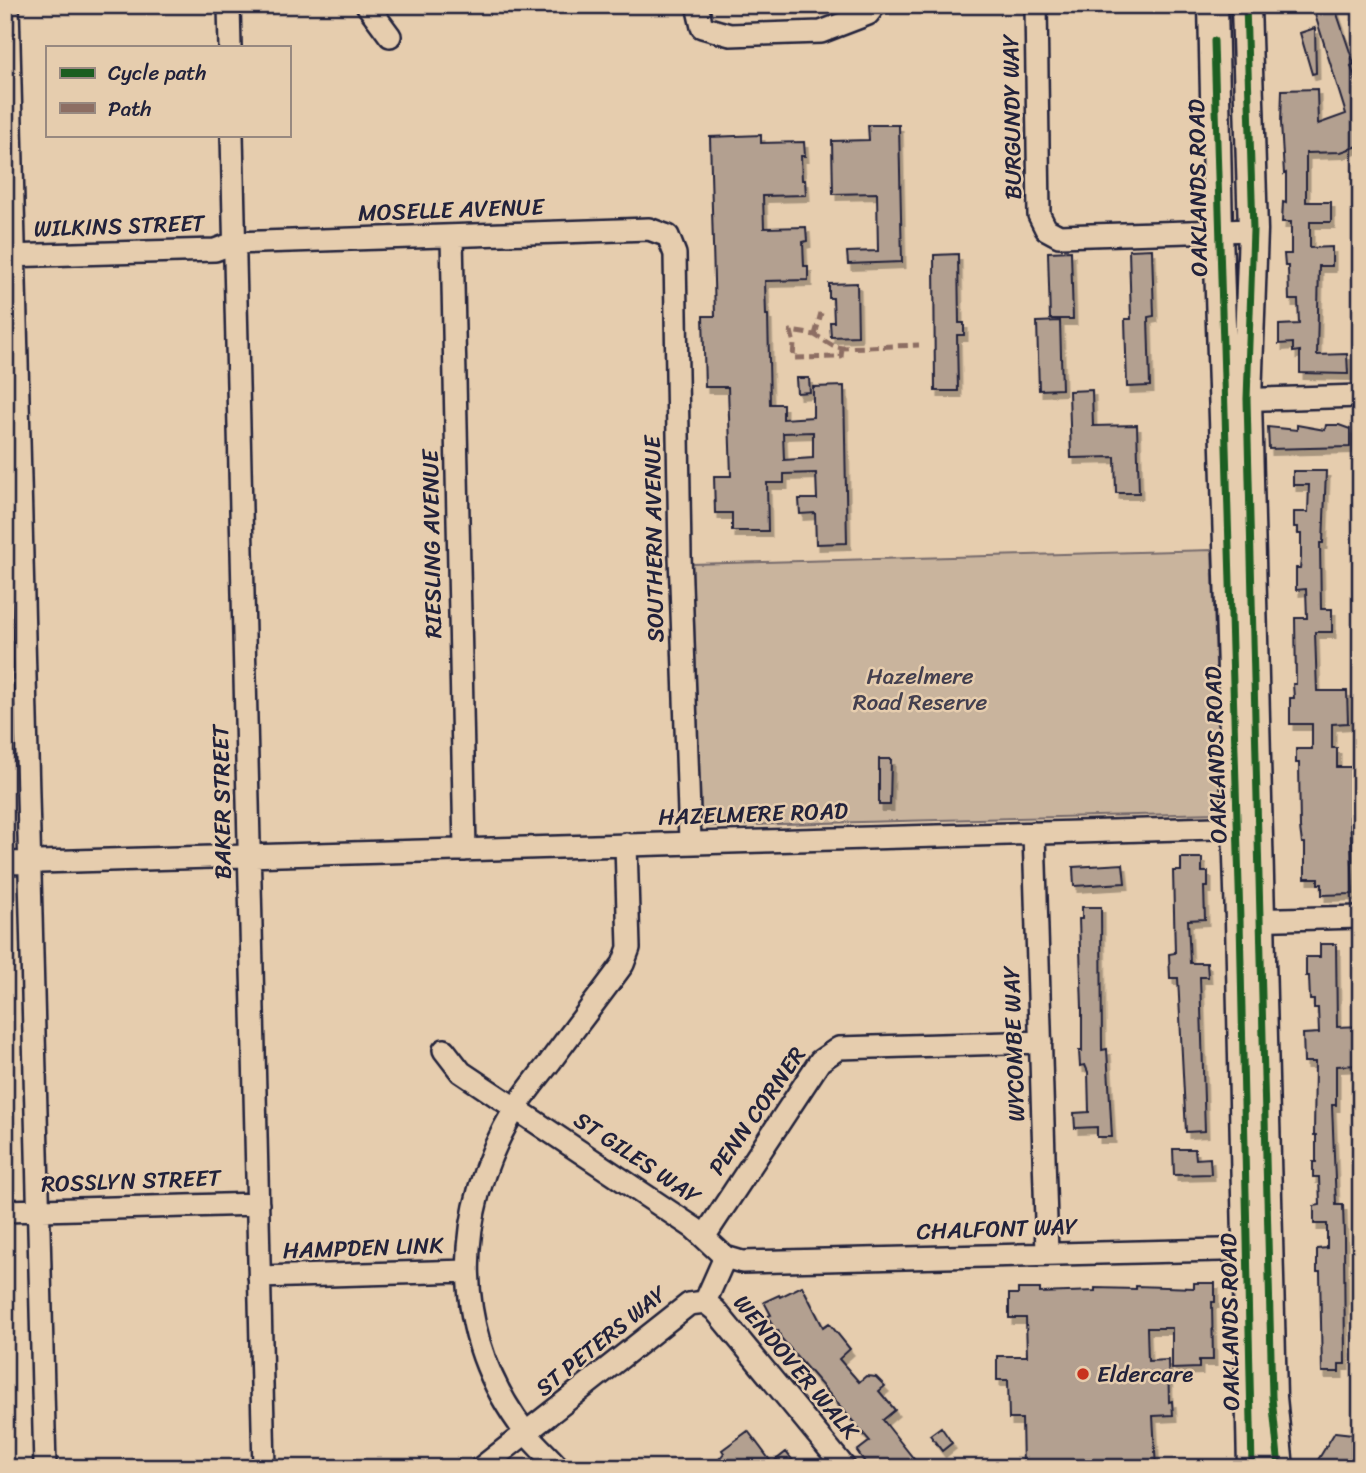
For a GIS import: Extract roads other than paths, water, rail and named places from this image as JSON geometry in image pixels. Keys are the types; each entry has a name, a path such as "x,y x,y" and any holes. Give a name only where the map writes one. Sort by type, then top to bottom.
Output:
{"main road":[{"name":"OAKLANDS ROAD","path":"1214,15 1218,231 1236,400 1251,920 1259,1249 1252,1468"},
{"path":"1214,15 1246,15"},
{"name":"OAKLANDS ROAD","path":"1236,400 1253,230 1246,15"},
{"name":"OAKLANDS ROAD","path":"1259,1249 1279,1468"}],"street":[{"path":"8,5 10,256 45,1468"},
{"path":"229,5 230,46"},
{"path":"367,5 390,36"},
{"path":"697,5 702,27 730,35 821,32 868,14 875,5"},
{"name":"BURGUNDY WAY","path":"1036,5 1040,215 1046,229 1059,236 1253,230"},
{"name":"BAKER STREET","path":"232,136 264,1468"},
{"name":"MOSELLE AVENUE","path":"234,243 649,229 668,236"},
{"name":"SOUTHERN AVENUE","path":"668,236 675,254 680,555 690,842"},
{"name":"RIESLING AVENUE","path":"452,237 466,850"},
{"name":"WILKINS STREET","path":"10,256 215,250 234,243"},
{"path":"1236,400 1361,396"},
{"name":"HAZELMERE ROAD","path":"5,863 1248,827"},
{"name":"WYCOMBE WAY","path":"1034,833 1047,1253"},
{"path":"559,1468 526,1433 498,1388 481,1348 471,1305 467,1271 472,1213 486,1164 516,1108 623,964 629,948 626,844"},
{"path":"1251,920 1361,917"},
{"name":"PENN CORNER","path":"704,1237 820,1061 839,1048 1041,1042"},
{"name":"ST GILES WAY","path":"444,1050 461,1072 704,1237 725,1257"},
{"name":"ROSSLYN STREET","path":"5,1211 258,1204"},
{"name":"CHALFONT WAY","path":"725,1257 742,1262 1259,1249"},
{"name":"ST PETERS WAY","path":"481,1468 689,1304 705,1302 725,1257"},
{"name":"HAMPDEN LINK","path":"260,1278 467,1271"},
{"name":"WENDOVER WALK","path":"705,1302 715,1310 845,1468"}],"place":[{"name":"Eldercare","path":"1083,1374"}],"park label":[{"name":"Hazelmere Road Reserve","path":"920,689"}]}
